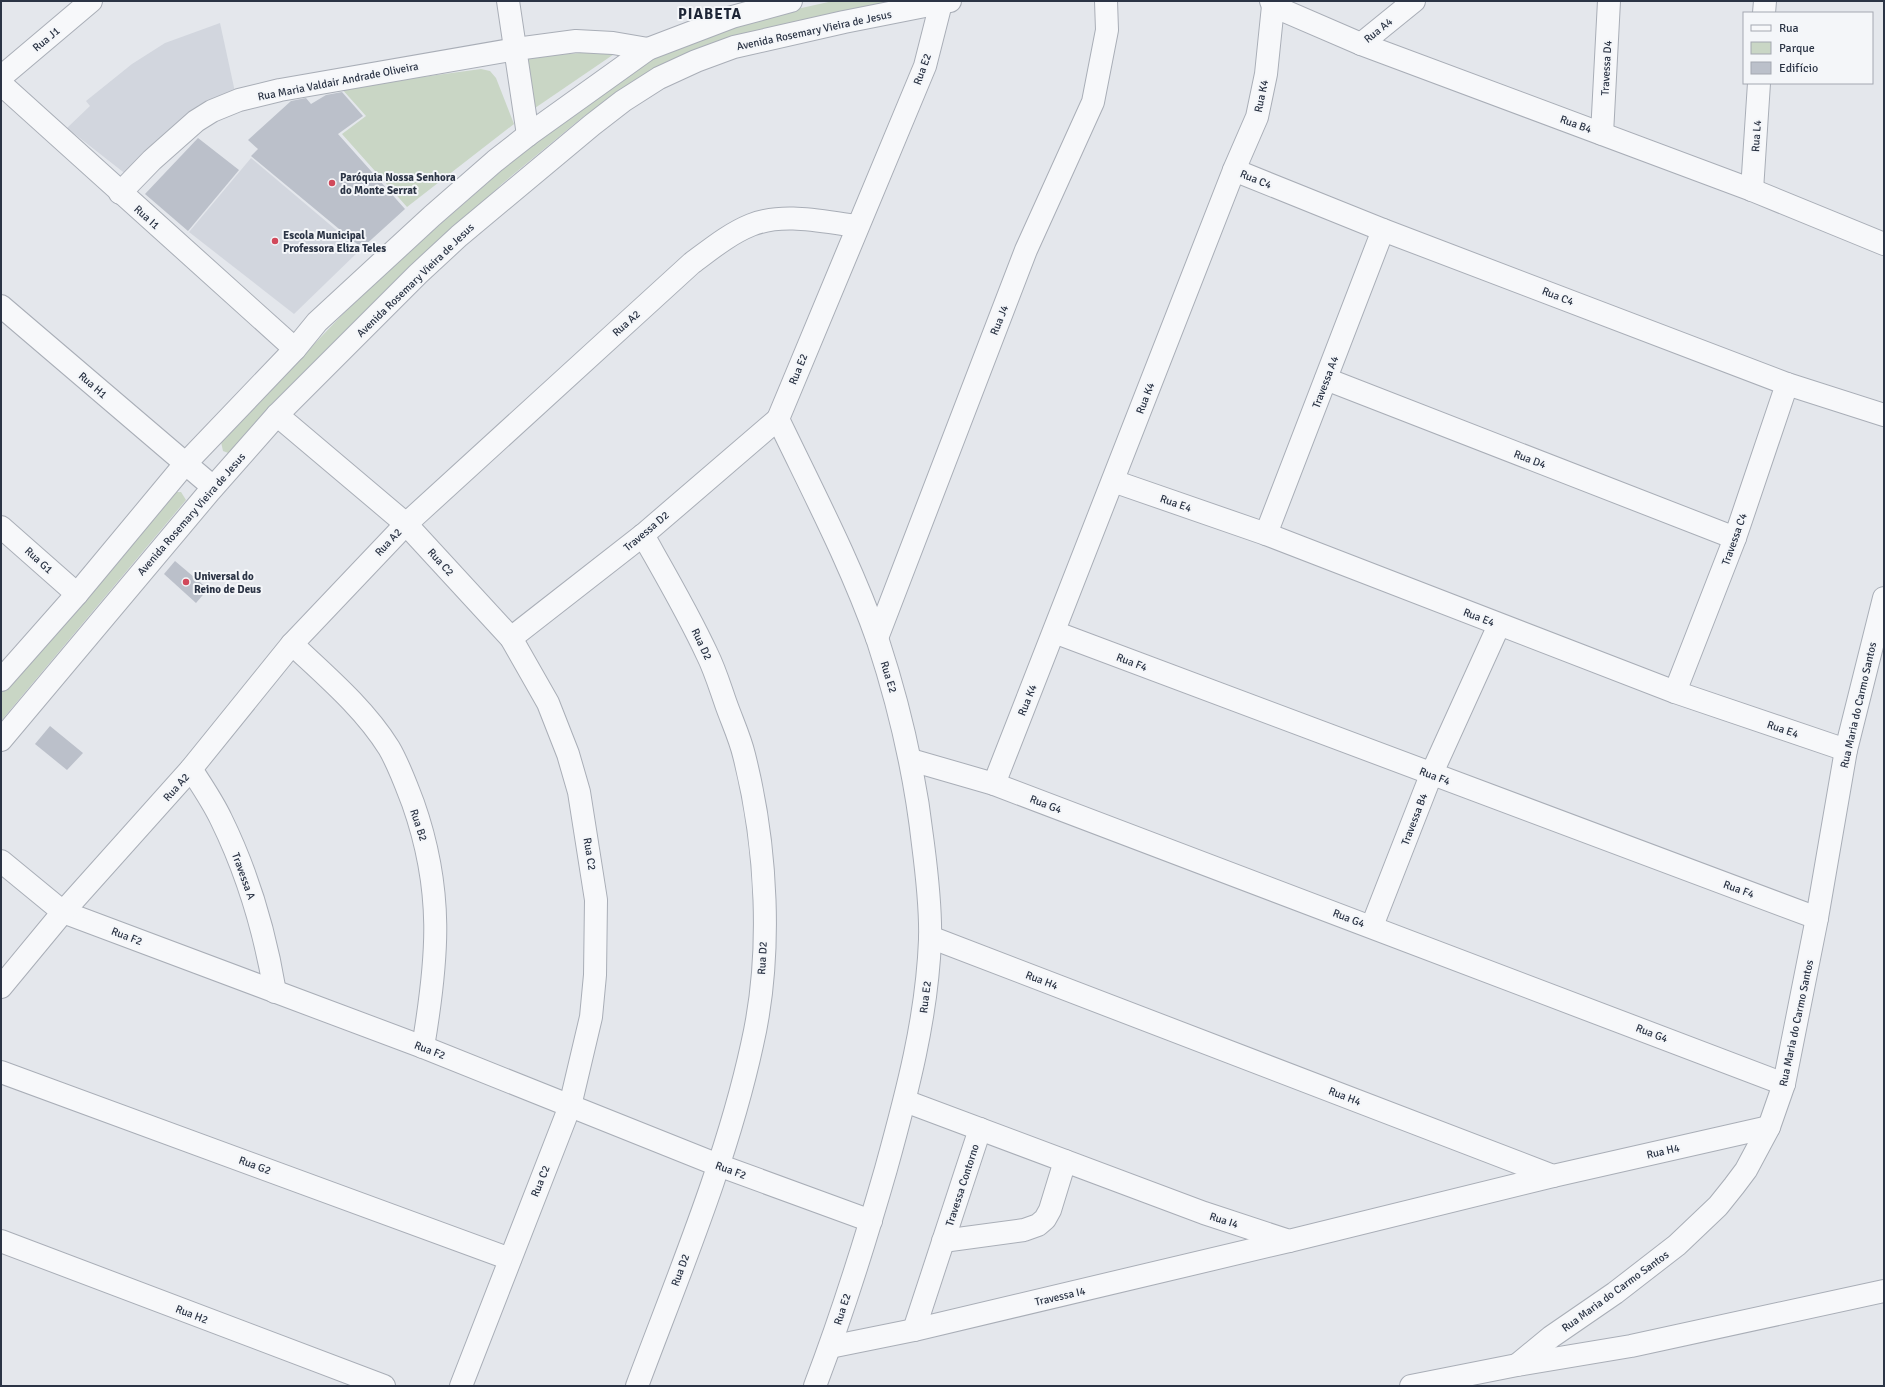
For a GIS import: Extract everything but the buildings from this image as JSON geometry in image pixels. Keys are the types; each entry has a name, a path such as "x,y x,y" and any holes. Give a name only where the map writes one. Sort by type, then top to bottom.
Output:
{"street":[{"name":"Rua J1","path":"1,77 91,1"},
{"path":"508,1 528,135"},
{"path":"1,680 77,594 185,464 295,349 317,322 484,171 528,135 648,49 732,17 791,1"},
{"name":"Rua J4","path":"877,638 1024,258 1093,102 1107,30 1106,1"},
{"name":"Rua A4","path":"1360,44 1414,1"},
{"name":"Travessa D4","path":"1602,134 1609,1"},
{"path":"1764,12 1765,1"},
{"name":"Rua E2","path":"815,1386 830,1348 871,1221 905,1101 921,1024 926,988 930,937 927,878 916,787 911,760 893,689 877,638 838,543 778,419 857,226 925,66 946,2"},
{"name":"Avenida Rosemary Vieira de Jesus","path":"1,740 213,487 278,415 418,274 459,236 592,125 623,101 659,78 696,61 734,47 844,22 946,2"},
{"name":"Rua B4","path":"1272,4 1360,44 1752,190 1884,244"},
{"name":"Rua K4","path":"994,784 1234,170 1257,117 1266,74 1272,4"},
{"path":"516,49 576,41 613,43 648,49"},
{"name":"Rua Maria Valdair Andrade Oliveira","path":"120,193 184,130 196,121 224,105 280,90 516,49"},
{"name":"Rua I1","path":"1,84 120,193 295,349"},
{"name":"Rua L4","path":"1752,190 1759,84"},
{"name":"Rua C4","path":"1234,170 1383,230 1787,384 1884,415"},
{"name":"Rua A2","path":"1,987 64,912 191,769 292,644 406,524 692,263 721,241 752,225 777,220 811,221 857,226"},
{"name":"Travessa A4","path":"1266,534 1383,230"},
{"name":"Rua H1","path":"1,306 213,487"},
{"name":"Rua D4","path":"1326,378 1735,538"},
{"name":"Travessa C4","path":"1675,692 1735,538 1787,384"},
{"name":"Rua C2","path":"278,415 406,524 511,638 548,703 568,754 579,792 596,892 596,952 591,1017 570,1106 461,1386"},
{"name":"Travessa D2","path":"511,638 643,535 778,419"},
{"name":"Rua E4","path":"1113,481 1266,534 1675,692 1846,750"},
{"name":"Rua G1","path":"1,527 77,594"},
{"name":"Rua D2","path":"638,1386 718,1165 753,1044 763,960 764,909 761,858 755,806 744,754 708,656 682,603 643,535"},
{"name":"Rua Maria do Carmo Santos","path":"1517,1365 1551,1337 1615,1293 1678,1245 1718,1206 1734,1186 1746,1170 1769,1127 1784,1084 1817,918 1846,750 1884,598"},
{"name":"Travessa B4","path":"1372,926 1431,775 1499,625"},
{"name":"Rua F4","path":"1054,632 1431,775 1817,918"},
{"name":"Rua B2","path":"292,644 358,708 389,748 400,771 418,818 431,870 436,916 433,990 423,1047"},
{"name":"Rua G4","path":"911,760 994,784 1372,926 1784,1084"},
{"name":"Travessa A","path":"191,769 221,818 247,881 268,952 275,992"},
{"name":"Rua F2","path":"1,861 64,912 423,1047 718,1165 871,1221"},
{"name":"Rua H4","path":"930,937 1553,1176 1769,1127"},
{"name":"Rua G2","path":"1,1072 510,1258"},
{"name":"Rua I4","path":"905,1101 1204,1213 1289,1241"},
{"name":"Travessa Contorno","path":"914,1330 980,1129"},
{"name":"Travessa Contorno","path":"943,1241 1024,1230 1038,1225 1045,1219 1050,1210 1065,1161"},
{"path":"1289,1241 1553,1176"},
{"name":"Rua H2","path":"1,1241 384,1386"},
{"name":"Travessa I4","path":"830,1348 914,1330 1289,1241"},
{"name":"Rua Maria do Carmo Santos","path":"1411,1386 1517,1365 1632,1346 1884,1291"}],"shaded area":[{"path":"220,23 235,92 199,105 147,152 127,175 67,128 90,106 86,101 132,64 165,43"},
{"name":"Escola Municipal Professora Eliza Teles","path":"251,158 360,250 294,314 189,232"}],"green space":[{"path":"833,1 892,1 844,12 655,70 584,116 503,183 357,319 231,454 223,451 221,442 340,317 395,264 556,123 617,78 678,47 739,22"},
{"path":"620,50 535,108 528,57"},
{"path":"481,69 490,71 496,78 514,124 407,207 342,134 366,116 341,88"},
{"path":"177,492 181,492 186,500 1,721 1,693"}],"place":[{"name":"Paróquia Nossa Senhora do Monte Serrat","path":"332,183"},
{"name":"Escola Municipal Professora Eliza Teles","path":"275,241"},
{"name":"Universal do Reino de Deus","path":"186,582"}],"district":[{"name":"PIABETA","path":"710,14"}]}
